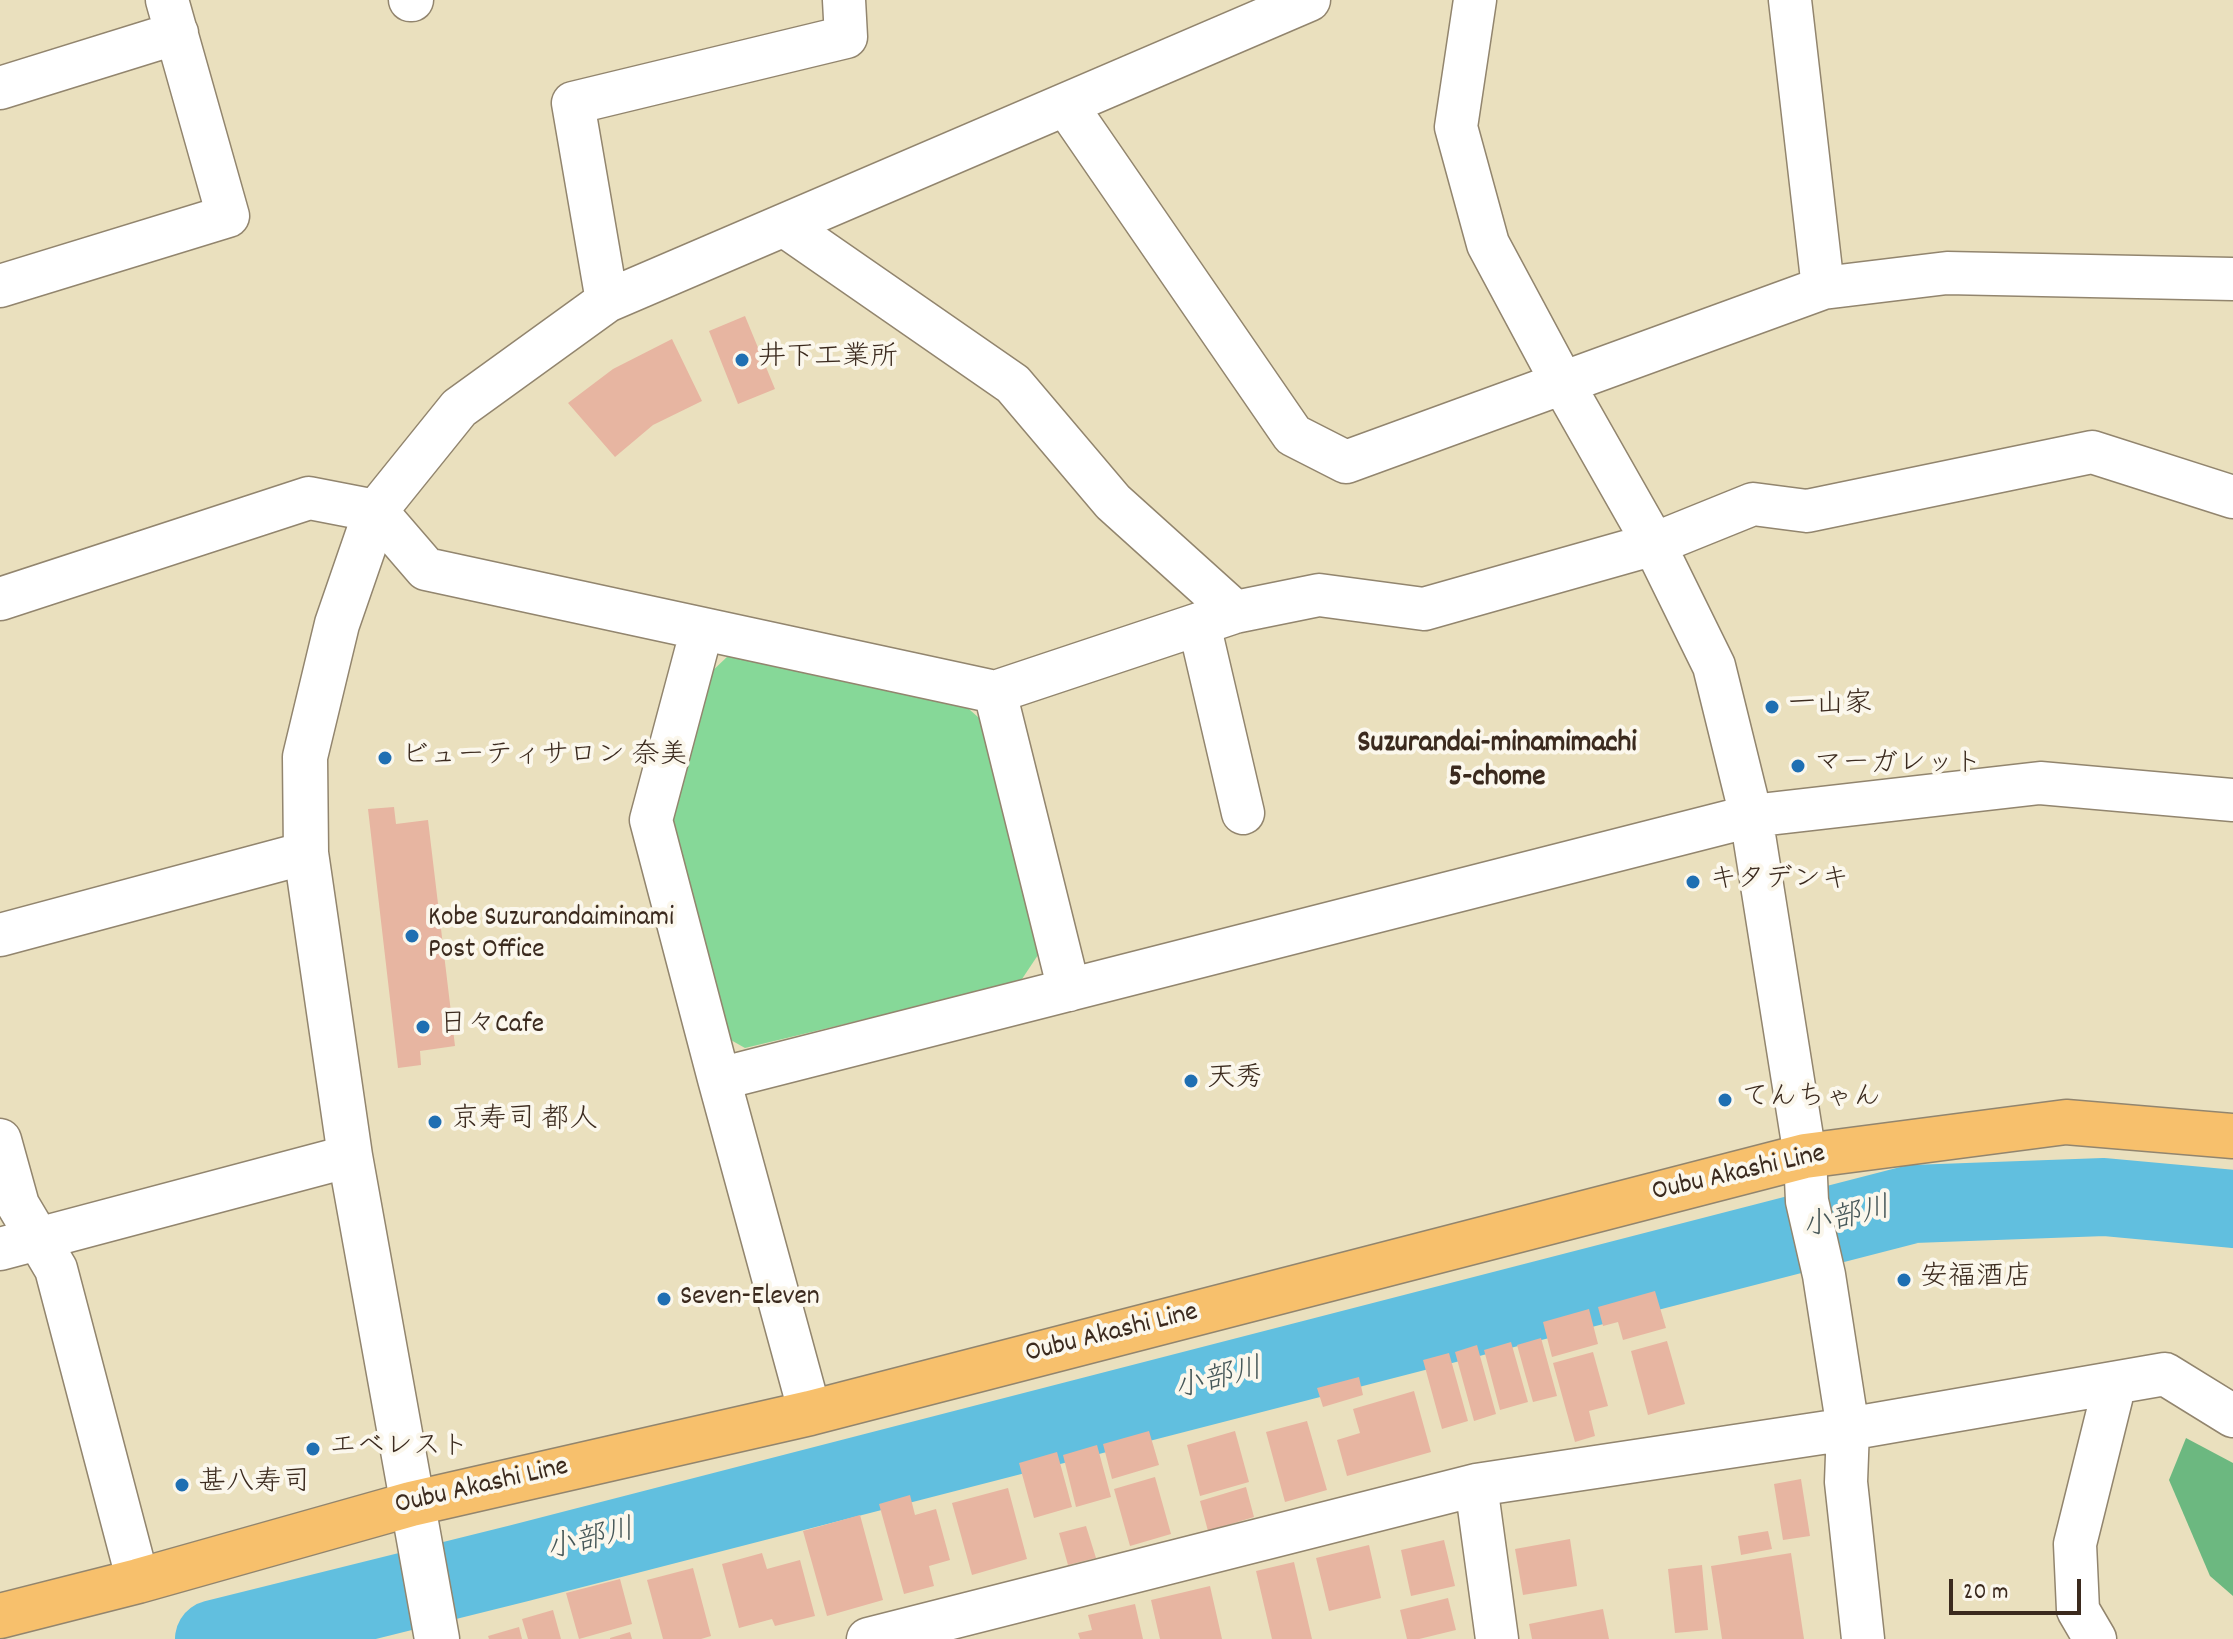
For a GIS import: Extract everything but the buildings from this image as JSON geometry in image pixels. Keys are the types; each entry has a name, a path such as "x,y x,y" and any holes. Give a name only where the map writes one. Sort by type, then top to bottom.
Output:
{"main road":[{"name":"Oubu Akashi Line","path":"0,1616 138,1581 411,1504 810,1413 1805,1156 2066,1122 2233,1136"}],"street":[{"path":"607,301 573,103 846,37 844,0"},
{"path":"436,1635 350,1156 306,853 305,757 337,624 376,511 459,408 607,301 1309,0"},
{"path":"1475,0 1456,127 1488,244 1654,544 1714,666 1751,816 1805,1156 1807,1201 1824,1275 1848,1429 1846,1482 1863,1639"},
{"path":"1790,0 1823,288"},
{"path":"0,88 172,17 228,216 0,286"},
{"path":"1066,105 1293,435 1346,462 1823,288 1947,273 2233,279"},
{"path":"785,226 1013,384 1217,618 1243,813"},
{"path":"0,599 309,498 376,511 426,569 995,692 1217,618 1319,595 1424,609 1654,544 1753,504 1807,511 2092,452 2233,497"},
{"path":"702,629 651,820 810,1413"},
{"path":"995,692 1069,990"},
{"path":"719,1079 1751,816 2040,783 2233,800"},
{"path":"0,935 306,853"},
{"path":"0,1140 18,1205 20,1244"},
{"path":"20,1244 350,1156"},
{"path":"20,1244 56,1269 138,1581"},
{"path":"868,1639 1476,1485 1848,1429 2165,1374 2233,1416"},
{"path":"2095,1639 2078,1610 2075,1544 2115,1383"},
{"path":"1476,1485 1497,1639"}],"green space":[{"path":"728,656 962,703 986,724 1046,943 1020,982 745,1048 722,1035 669,807 707,676"},
{"path":"2186,1438 2233,1463 2233,1596 2210,1576 2169,1480"}],"waterway":[{"name":"小部川","path":"214,1639 1913,1204 2104,1197 2233,1209"}],"place":[{"name":"井下工業所","path":"742,360"},
{"name":"一山家","path":"1772,707"},
{"name":"ビューティサロン 奈美","path":"385,758"},
{"name":"マーガレット","path":"1798,766"},
{"name":"キタデンキ","path":"1693,882"},
{"name":"Kobe Suzurandaiminami Post Office","path":"412,936"},
{"name":"日々Cafe","path":"423,1027"},
{"name":"天秀","path":"1191,1081"},
{"name":"てんちゃん","path":"1725,1100"},
{"name":"京寿司 都人","path":"435,1122"},
{"name":"安福酒店","path":"1904,1280"},
{"name":"Seven-Eleven","path":"664,1299"},
{"name":"エベレスト","path":"313,1449"},
{"name":"甚八寿司","path":"182,1485"}],"district":[{"name":"Suzurandai-minamimachi 5-chome","path":"1497,763"}]}
